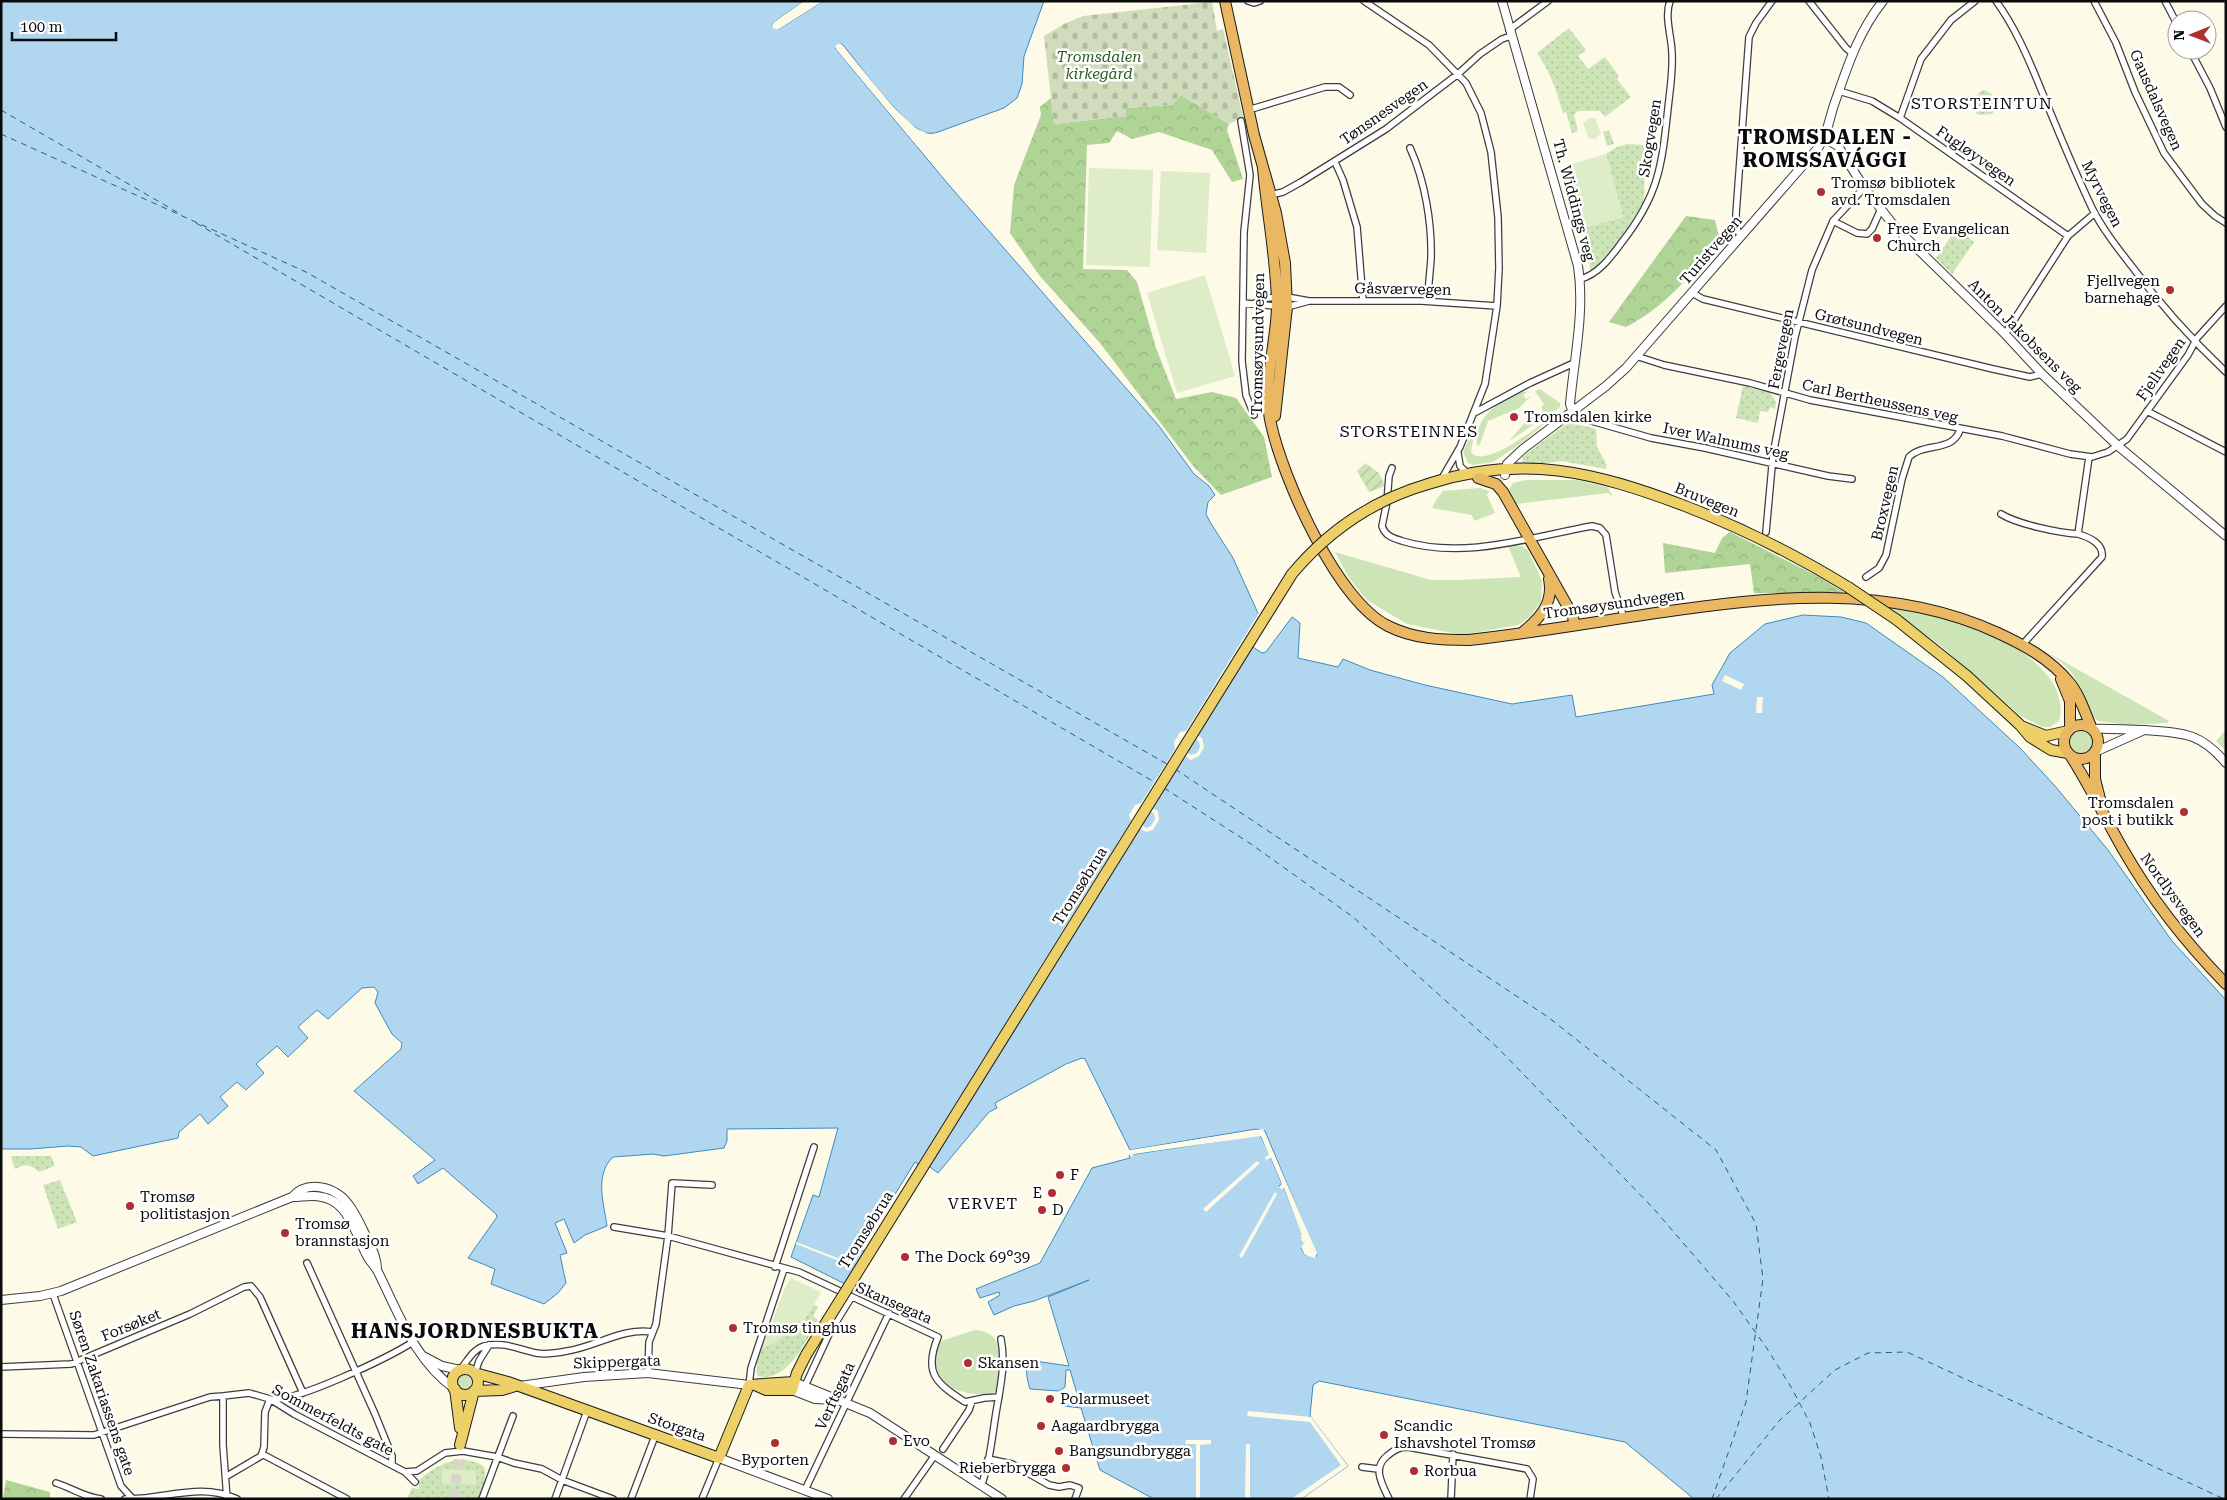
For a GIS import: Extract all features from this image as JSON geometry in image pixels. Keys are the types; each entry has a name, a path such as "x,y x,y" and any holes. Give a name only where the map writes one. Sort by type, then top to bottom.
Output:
{"highway":[{"name":"Tromsøysundvegen","path":"1225,1 1248,110 1281,236 1282,302 1269,386 1270,415 1273,432 1288,479 1310,525 1344,586 1370,614 1387,626 1400,632 1430,639 1469,640 1773,599 1898,602 1936,610 1981,625 2023,644 2060,673 2075,692 2092,729"},
{"path":"1478,478 1496,484 1503,492 1573,616 1574,625"},
{"path":"1522,633 1540,618 1548,602 1550,585 1547,571"},
{"name":"Tromsøysundvegen","path":"2060,673 2070,701 2069,730"},
{"path":"2082,725 2092,729 2098,737 2095,752 2083,759 2069,754 2064,742 2069,730 2082,725"},
{"name":"Nordlysvegen","path":"2095,752 2095,778 2106,817"},
{"name":"Nordlysvegen","path":"2069,754 2125,853 2172,923 2226,984"}],"main road":[{"name":"Bruvegen","path":"1454,478 1459,480 1478,478 1535,468 1545,471 1562,471 1606,479 1682,505 1771,544 1848,587 1897,620 1968,676 2020,725"},
{"name":"Bruvegen","path":"1428,484 1467,473 1505,472"},
{"name":"Tromsøbrua","path":"793,1386 806,1355 1292,574 1329,535 1360,513 1393,496 1428,484"},
{"path":"2020,725 2046,736 2069,730"},
{"path":"2020,725 2030,737 2042,746 2069,754"},
{"path":"468,1369 474,1373 478,1381 460,1442 453,1379 460,1370 468,1369"},
{"name":"Storgata","path":"474,1373 498,1379 719,1458"},
{"path":"719,1458 752,1385"},
{"name":"Skippergata","path":"752,1385 766,1390 793,1386"},
{"name":"Storgata","path":"474,1391 502,1390 515,1386"},
{"path":"455,1390 460,1394 466,1395 474,1391"}],"street":[{"path":"1248,1 1254,3 1260,1"},
{"path":"1364,1 1428,45 1458,74 1468,86 1476,102 1487,132 1491,152 1499,236 1497,306 1485,384 1476,412 1458,452 1441,480"},
{"name":"Th. Widdings veg","path":"1502,1 1575,253 1580,279 1579,325 1570,412"},
{"name":"Tønsnesvegen","path":"1269,195 1283,192 1335,162 1386,129 1458,74 1480,54 1510,33 1548,1"},
{"name":"Skogvegen","path":"1580,279 1593,275 1617,249 1642,212 1657,180 1664,145 1672,59 1668,16 1670,1"},
{"path":"1741,237 1737,229 1736,214 1749,37 1751,30 1772,1"},
{"path":"1809,1 1852,53"},
{"name":"Turistvegen","path":"1505,472 1509,461 1523,448 1606,386 1636,356 1818,148 1824,138 1852,53 1865,27 1883,1"},
{"path":"1900,118 1921,59 1949,23 1975,1"},
{"name":"Myrvegen","path":"1996,1 2010,22 2025,51 2095,213 2138,276 2195,343 2226,372"},
{"name":"Gausdalsvegen","path":"2094,1 2116,43 2135,92 2164,153 2202,204 2226,223"},
{"path":"2195,60 2210,88 2226,127"},
{"path":"1248,110 1325,87 1339,88 1350,95"},
{"name":"Fugløyvegen","path":"1839,91 1872,101 1900,118 2068,236"},
{"path":"1241,121 1250,174 1244,232 1243,371 1246,395 1254,416"},
{"name":"Anton Jakobsens veg","path":"1824,138 1838,146 1864,188 1908,241 2005,334 2042,374 2118,446 2226,536"},
{"path":"1410,148 1422,183 1428,221 1431,258 1428,301"},
{"path":"1335,162 1343,180 1360,241 1363,300"},
{"name":"Fergevegen","path":"1766,532 1771,463 1799,322 1812,270 1833,221 1864,188"},
{"path":"1833,221 1857,233 1867,234 1872,229 1880,209"},
{"path":"2005,334 2068,236 2095,213"},
{"name":"Grøtsundvegen","path":"1692,293 1703,299 2014,374 2030,377 2042,374"},
{"name":"Gåsværvegen","path":"1282,302 1309,301"},
{"name":"Gåsværvegen","path":"1282,302 1428,301 1497,306"},
{"path":"1243,303 1282,302"},
{"path":"1255,303 1282,302"},
{"name":"Fjellvegen","path":"2118,446 2126,439 2148,411 2195,343 2226,306"},
{"name":"Carl Bertheussens veg","path":"1636,356 1785,393 1960,430 2002,436 2070,454 2090,457 2104,454 2118,446"},
{"path":"1476,412 1530,383 1574,363"},
{"path":"2148,411 2226,452"},
{"name":"Iver Walnums veg","path":"1570,412 1651,438 1852,479"},
{"name":"Broxvegen","path":"1866,576 1879,568 1886,555 1902,479 1909,457 1926,448 1951,442 1956,438 1960,430"},
{"path":"1458,452 1460,466 1467,473"},
{"path":"2078,534 2090,457"},
{"path":"1392,468 1382,522 1384,531 1390,536 1419,545 1465,548 1529,539 1592,526 1602,529 1607,537 1618,601 1624,618"},
{"path":"2001,514 2012,519 2056,531 2078,534 2100,547 2103,554 2100,560 2023,644"},
{"path":"2092,729 2169,730 2189,735 2215,751 2226,763"},
{"path":"2095,752 2142,730"},
{"path":"775,1267 814,1147"},
{"path":"648,1373 652,1332 656,1324 668,1236 672,1183 712,1185"},
{"path":"1,1300 53,1294 292,1197 302,1189 310,1187 325,1188 348,1203 376,1258 377,1269 413,1342 424,1356 430,1368 455,1390"},
{"name":"Skansegata","path":"614,1227 668,1236 801,1273 938,1337 932,1359 933,1375 947,1390 965,1402 972,1401"},
{"path":"306,1263 392,1456 392,1465"},
{"path":"752,1385 751,1368 784,1269"},
{"name":"Forsøket","path":"1,1367 62,1365 77,1361 194,1312 244,1287 253,1288 260,1297 303,1393"},
{"name":"Søren Zakariassens gate","path":"53,1294 121,1486 132,1498"},
{"path":"805,1386 830,1332 851,1298"},
{"name":"Verftsgata","path":"805,1490 842,1401 889,1314"},
{"path":"424,1356 442,1366 460,1370 477,1350 489,1345 511,1345 535,1353 547,1353 584,1348 634,1331 652,1332"},
{"path":"980,1486 988,1459 999,1397 1003,1366 1000,1339"},
{"path":"227,1476 254,1461 262,1454 265,1412 270,1399 280,1399 303,1393 413,1342"},
{"path":"474,1373 489,1345"},
{"name":"Skippergata","path":"515,1386 648,1373 752,1385"},
{"name":"Skippergata","path":"793,1386 815,1399 842,1401"},
{"name":"Skippergata","path":"793,1386 805,1386 873,1415 1002,1499"},
{"name":"Sommerfeldts gate","path":"1,1434 76,1435 102,1433 210,1397 248,1393 270,1399 405,1472 415,1482"},
{"path":"223,1396 223,1445 227,1476 227,1497"},
{"path":"943,1448 970,1410 972,1401 999,1397"},
{"path":"555,1499 587,1411"},
{"path":"482,1499 513,1416"},
{"path":"631,1499 655,1436"},
{"path":"1389,1499 1378,1470 1383,1459 1398,1448 1410,1447 1528,1470 1533,1480 1530,1499"},
{"path":"405,1472 417,1471 440,1454 463,1451 497,1457 542,1469 562,1480 613,1499"},
{"path":"262,1454 347,1499"},
{"path":"1450,1499 1453,1454"},
{"path":"904,1499 935,1455"},
{"path":"702,1499 719,1458"},
{"name":"Storgata","path":"719,1458 828,1499"},
{"path":"988,1459 1012,1464 1049,1485 1059,1487 1070,1485 1079,1488 1075,1499"},
{"path":"1362,1467 1378,1470"},
{"path":"56,1484 80,1492 87,1497 101,1499"},
{"path":"124,1499 200,1491 237,1499"}],"green space":[{"name":"Tromsdalen kirkegård","path":"1212,2 1217,31 1223,29 1243,117 1229,124 1181,95 1172,105 1126,108 1126,116 1054,124 1044,36 1064,24 1083,16"},
{"path":"1569,28 1586,50 1578,56 1588,69 1605,57 1619,76 1617,79 1631,97 1605,117 1600,111 1578,111 1574,115 1578,131 1572,133 1566,112 1563,113 1553,82 1537,53"},
{"path":"1983,90 1994,96 1999,107 1991,114 1978,115 1973,107 1973,101 1976,95"},
{"path":"1181,95 1229,124 1227,130 1243,179 1232,182 1212,150 1159,132 1132,139 1117,131 1109,143 1087,145 1083,269 1127,270 1137,282 1156,348 1176,399 1212,392 1236,398 1264,437 1272,477 1221,495 1194,467 1100,343 1039,275 1010,233 1014,185 1041,115 1040,107 1051,98 1054,124 1126,116 1125,108 1172,105"},
{"path":"1590,118 1595,118 1601,134 1595,139 1589,139 1583,123"},
{"path":"1609,130 1614,144 1607,146 1603,132"},
{"path":"1627,144 1643,145 1645,149 1644,202 1618,243 1591,272 1581,228 1623,217 1606,154 1617,147"},
{"path":"1606,154 1623,217 1585,228 1568,165"},
{"path":"1089,168 1153,170 1150,267 1086,265"},
{"path":"1161,171 1210,173 1206,253 1157,250"},
{"path":"1686,216 1715,220 1720,240 1666,299 1641,319 1626,327 1609,322"},
{"path":"1957,228 1974,242 1952,274 1936,258"},
{"path":"1205,275 1235,376 1177,393 1147,293"},
{"path":"1743,386 1770,392 1776,402 1775,409 1770,407 1768,412 1760,411 1758,423 1736,418"},
{"path":"1540,389 1560,403 1560,407 1509,441 1527,420 1543,411 1541,407 1544,404 1535,391"},
{"path":"1529,391 1523,395 1526,399 1532,395 1519,408 1488,421 1480,444 1477,446 1477,435 1480,426 1492,409 1509,397"},
{"path":"1557,413 1523,442 1493,462 1473,465 1468,463 1463,452 1476,423 1471,452 1478,456 1488,455 1514,443"},
{"path":"1569,422 1596,429 1597,447 1607,465 1606,469 1562,461 1524,466 1522,457"},
{"path":"1365,463 1379,473 1385,486 1369,492 1357,471"},
{"path":"1526,480 1577,480 1608,487 1613,497 1608,493 1516,504 1508,491 1513,483"},
{"path":"1480,488 1489,491 1487,495 1495,513 1474,521 1472,515 1432,508 1443,491"},
{"path":"1730,532 1815,575 1845,593 1754,593 1750,564 1665,573 1663,543 1715,553 1722,538"},
{"path":"1508,546 1522,546 1528,550 1542,581 1541,602 1528,618 1518,625 1463,635 1407,624 1367,600 1349,578 1335,552 1431,580 1521,577"},
{"path":"1896,606 1967,625 1991,635 2021,652 2036,663 2048,676 2056,689 2060,705 2059,721 2050,727 2042,727 2021,716 1941,646 1886,607"},
{"path":"2036,646 2169,721 2167,723 2127,725 2098,721 2091,713 2076,680 2069,670"},
{"path":"2226,730 2226,751 2216,741"},
{"path":"2081,731 2089,734 2092,742 2089,750 2081,753 2073,750 2070,742 2073,734"},
{"path":"11,1156 51,1156 55,1166 39,1172 28,1165 15,1169"},
{"path":"60,1180 77,1222 58,1229 43,1185"},
{"path":"791,1278 821,1292 802,1322 798,1320 776,1342 762,1348 785,1288"},
{"path":"814,1305 818,1307 813,1316 818,1320 803,1347 788,1366 779,1373 769,1377 758,1376 756,1372 758,1365 756,1364 762,1348 776,1342 798,1320 801,1322"},
{"path":"975,1330 989,1334 998,1343 1001,1367 1000,1383 996,1391 991,1394 972,1394 949,1386 939,1375 936,1367 936,1351 941,1341"},
{"path":"464,1375 469,1377 471,1382 469,1387 464,1389 459,1387 457,1382 459,1377"},
{"path":"464,1459 479,1464 485,1469 480,1499 407,1499 412,1488 419,1489 419,1480 429,1472 446,1463"},
{"path":"442,1469 476,1471 476,1485 442,1484"},
{"path":"6,1480 50,1492 50,1499 3,1499"}],"water":[{"path":"1,1 804,1 773,23 772,26 779,29 823,1 1044,1 1024,56 1022,84 1017,98 1004,108 935,133 927,133 918,129 907,120 883,95 843,45 840,43 835,48 948,184 1159,426 1194,474 1209,486 1215,495 1208,502 1206,514 1233,558 1262,622 1248,644 1262,653 1266,652 1292,617 1300,623 1298,658 1338,667 1343,659 1370,670 1425,685 1512,704 1572,695 1576,717 1714,694 1712,685 1730,653 1765,624 1803,615 1841,617 1866,623 1943,677 2020,748 2055,786 2108,850 2172,941 2226,1000 2226,1499 1694,1499 1625,1442 1319,1381 1313,1385 1310,1416 1348,1466 1301,1499 1154,1499 1100,1470 1081,1408 1064,1406 1065,1396 1078,1397 1070,1370 1066,1370 1065,1387 1059,1391 1030,1389 1029,1386 1027,1378 1028,1360 1069,1366 1048,1297 1089,1280 1034,1301 1014,1306 994,1315 988,1302 1000,1295 999,1292 980,1298 976,1289 1040,1263 1092,1168 1130,1158 1129,1155 1260,1135 1270,1155 1266,1159 1271,1158 1282,1184 1279,1186 1284,1188 1303,1235 1300,1237 1306,1242 1301,1248 1305,1255 1317,1256 1265,1131 1256,1129 1130,1150 1085,1059 1082,1058 1066,1064 995,1103 997,1108 989,1112 938,1173 930,1167 927,1169 915,1162 861,1249 872,1257 845,1284 791,1257 813,1195 819,1197 838,1128 727,1129 727,1141 724,1148 664,1156 653,1154 613,1157 607,1164 602,1181 607,1226 585,1235 574,1243 564,1219 555,1223 567,1253 560,1255 566,1283 558,1293 544,1304 491,1284 495,1269 468,1258 497,1217 496,1214 443,1168 418,1184 413,1176 435,1160 354,1091 401,1049 402,1043 392,1034 375,1003 378,992 374,987 362,988 328,1019 317,1010 298,1027 308,1038 288,1057 277,1046 256,1064 264,1073 246,1090 237,1082 220,1097 228,1106 208,1124 200,1114 179,1132 178,1138 93,1156 81,1147 68,1146 1,1149"}],"pier":[{"path":"806,1 805,3 775,24 775,27 778,27 818,1 823,1 779,29 774,29 773,23"},
{"path":"840,43 895,109 917,129 927,133 925,135 916,131 893,110 842,47 839,46 838,48 919,144 917,146 836,49 835,46"},
{"path":"1260,611 1264,621 1197,735 1202,738 1204,747 1199,756 1191,760 1185,756 1152,808 1158,811 1159,820 1153,830 1146,832 1139,828 927,1171 917,1165 1131,821 1129,815 1135,805 1141,803 1175,749 1174,742 1180,732 1186,731","holes":["1195,739 1199,741 1200,747 1197,753 1191,755 1186,752","1150,811 1154,814 1155,819 1151,826 1146,828 1142,825"]},
{"path":"1725,675 1744,684 1741,690 1722,681"},
{"path":"1757,697 1763,697 1762,713 1756,713"},
{"path":"1263,1129 1317,1253 1315,1258 1305,1255 1301,1247 1305,1242 1303,1243 1300,1236 1302,1235 1284,1188 1281,1189 1279,1187 1282,1184 1271,1158 1266,1160 1265,1157 1269,1155 1261,1136 1134,1154 1132,1157 1129,1155 1130,1150","holes":["1288,1193 1315,1253 1314,1255 1306,1252 1305,1249 1308,1241 1304,1240 1305,1235"]},
{"path":"1257,1161 1260,1163 1206,1212 1203,1209"},
{"path":"1275,1192 1277,1194 1242,1258 1239,1256"},
{"path":"796,1242 840,1259 839,1261 796,1244"},
{"path":"1248,1411 1311,1417 1348,1466 1301,1499 1291,1499 1341,1465 1310,1422 1247,1416"},
{"path":"1186,1440 1211,1440 1211,1444 1200,1445 1200,1499 1196,1499 1196,1444 1185,1444"},
{"path":"1246,1444 1250,1444 1250,1499 1245,1499"}],"ferry route":[{"path":"1,110 182,215"},
{"path":"1,134 306,272 1167,764"},
{"path":"196,223 1156,783"},
{"path":"1175,769 1548,1017 1716,1150 1756,1224 1763,1279 1746,1402 1712,1499"},
{"path":"1164,788 1251,844 1353,917 1498,1048 1654,1209 1733,1301 1766,1347 1791,1387 1810,1423 1821,1457 1829,1499"},
{"path":"1716,1499 1779,1421 1835,1370 1868,1353 1907,1352 2224,1499"}],"tunnel":[{"path":"454,1499 460,1445"}],"place":[{"name":"Tromsø bibliotek avd. Tromsdalen","path":"1821,192"},
{"name":"Free Evangelican Church","path":"1877,238"},
{"name":"Fjellvegen barnehage","path":"2170,290"},
{"name":"Tromsdalen kirke","path":"1514,417"},
{"name":"Tromsdalen post i butikk","path":"2184,812"},
{"name":"F","path":"1060,1175"},
{"name":"E","path":"1052,1193"},
{"name":"Tromsø politistasjon","path":"130,1206"},
{"name":"D","path":"1042,1210"},
{"name":"Tromsø brannstasjon","path":"285,1233"},
{"name":"The Dock 69°39","path":"905,1257"},
{"name":"Tromsø tinghus","path":"733,1328"},
{"name":"Skansen","path":"968,1363"},
{"name":"Polarmuseet","path":"1050,1399"},
{"name":"Aagaardbrygga","path":"1041,1426"},
{"name":"Scandic Ishavshotel Tromsø","path":"1384,1435"},
{"name":"Evo","path":"893,1441"},
{"name":"Byporten","path":"775,1443"},
{"name":"Bangsundbrygga","path":"1059,1451"},
{"name":"Rieberbrygga","path":"1066,1468"},
{"name":"Rorbua","path":"1414,1471"}],"district":[{"name":"STORSTEINTUN","path":"1982,103"},
{"name":"TROMSDALEN - ROMSSAVÁGGI","path":"1825,148"},
{"name":"STORSTEINNES","path":"1409,431"},
{"name":"VERVET","path":"983,1203"},
{"name":"HANSJORDNESBUKTA","path":"475,1331"}]}
